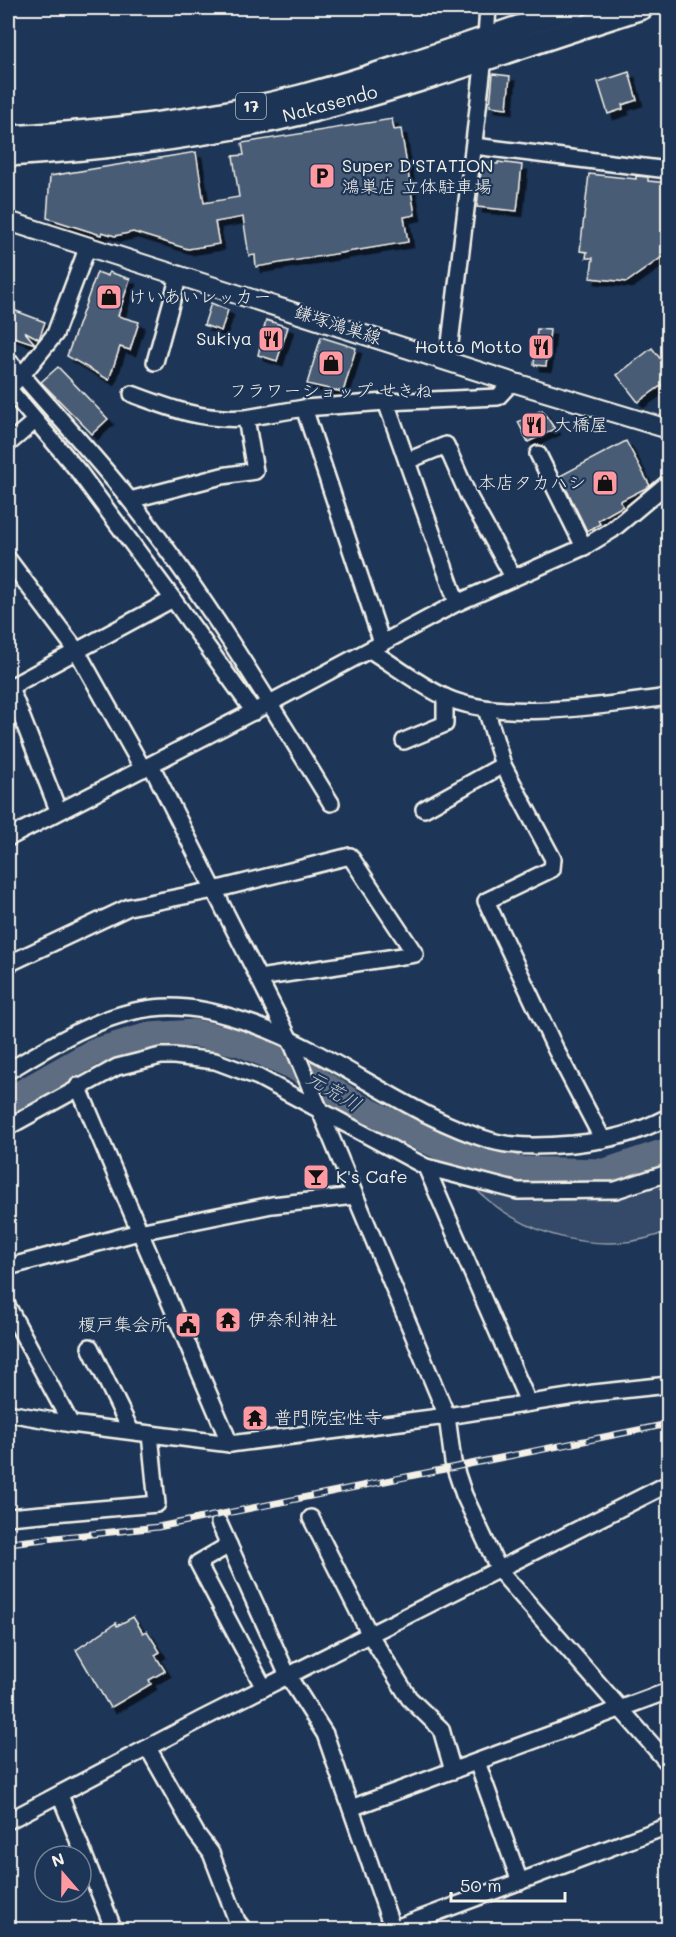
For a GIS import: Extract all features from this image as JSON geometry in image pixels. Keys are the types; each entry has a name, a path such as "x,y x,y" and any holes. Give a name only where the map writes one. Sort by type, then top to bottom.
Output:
{"highway":[{"name":"Nakasendo","path":"8,155 100,149 206,134 304,113 485,47 574,8"},
{"name":"Nakasendo","path":"8,137 98,132 224,112 299,96 642,8"}],"main road":[{"name":"鎌塚鴻巣線","path":"8,221 512,382 669,429"}],"street":[{"path":"448,360 489,8"},
{"path":"474,146 669,170"},
{"path":"88,246 55,334 8,389 79,472 254,712"},
{"path":"155,362 179,275"},
{"path":"8,360 130,500 195,590 270,703 331,803"},
{"path":"132,394 179,412 219,420 304,408 498,397 512,382"},
{"path":"386,402 457,603"},
{"path":"304,408 376,646 445,697 486,709 586,708 669,697"},
{"path":"130,500 222,476 255,471 246,418"},
{"path":"8,444 35,420"},
{"path":"407,461 446,445 468,495 513,577"},
{"path":"538,454 584,547"},
{"path":"8,838 58,810 254,712 348,659 457,603 584,547 612,530 669,483"},
{"path":"10,565 77,651 147,767 214,890 290,1041 447,1416 455,1468 464,1495 499,1570 669,1763"},
{"path":"58,810 10,687 173,599"},
{"path":"405,741 444,724 445,697"},
{"path":"486,709 503,765 553,859 552,869 486,901 556,1050 603,1140"},
{"path":"424,809 503,765"},
{"path":"8,964 129,907 214,890 350,856 415,954 259,978"},
{"path":"8,1071 96,1023 152,1008 188,1008 227,1015 290,1041 434,1118 493,1142 551,1146 603,1140 639,1132 669,1117"},
{"path":"8,1127 78,1086 117,1067 160,1056 174,1056 215,1061 248,1073 426,1167 518,1191 616,1190 669,1173"},
{"path":"78,1086 231,1444"},
{"path":"426,1167 528,1402"},
{"path":"8,1268 139,1232 272,1205 355,1196"},
{"path":"8,1307 71,1424"},
{"path":"90,1347 131,1431"},
{"path":"8,1413 71,1424 231,1444 447,1416 528,1402 669,1385"},
{"path":"8,1517 157,1504 150,1434"},
{"path":"8,1821 264,1688 669,1484"},
{"path":"311,1518 370,1635 409,1698 441,1730 453,1771"},
{"path":"219,1523 288,1676 325,1734 392,1929 669,1826"},
{"path":"229,1545 198,1563 264,1688"},
{"path":"351,1808 669,1691"},
{"path":"148,1748 196,1833 211,1853 237,1921 244,1929"},
{"path":"477,1762 520,1882"},
{"path":"60,1795 114,1929"}],"shaded area":[{"path":"668,1178 668,1231 643,1239 617,1243 564,1238 538,1229 513,1218 491,1203 472,1185 489,1191 526,1198 564,1200 626,1194"}],"building":[{"path":"629,72 637,100 622,105 623,109 608,114 598,82"},
{"path":"493,74 510,76 507,108 490,106"},
{"name":"Super D'STATION 鴻巣店 立体駐車場","path":"392,119 394,130 401,129 415,215 404,217 408,242 256,267 255,255 249,256 243,217 215,222 219,244 188,249 133,232 115,236 102,232 101,235 47,218 50,176 196,152 204,203 239,197 233,156 244,155 242,143"},
{"path":"498,162 522,165 517,211 477,207 482,163 498,164"},
{"path":"589,174 636,179 636,176 648,177 648,181 669,183 669,252 627,282 590,278 593,258 586,258 587,252 580,251"},
{"path":"97,272 108,276 109,272 130,279 118,316 139,322 130,350 120,347 109,380 67,356"},
{"path":"211,303 228,310 221,331 204,325"},
{"path":"8,308 45,322 39,339 24,331 35,344 8,335"},
{"path":"266,320 288,327 277,361 258,355"},
{"path":"537,329 550,330 546,366 534,365"},
{"path":"321,337 356,348 343,392 307,384"},
{"path":"652,348 669,370 669,380 638,402 617,375"},
{"path":"58,367 108,419 92,434 41,382"},
{"path":"542,410 555,429 528,442 518,422"},
{"path":"626,441 650,486 620,501 623,506 598,520 600,524 587,531 560,476"},
{"path":"133,1617 143,1633 147,1631 160,1652 155,1655 165,1671 149,1680 151,1684 110,1708 76,1650 116,1623 117,1626"}],"waterway":[{"name":"元荒川","path":"8,1101 94,1052 149,1036 194,1033 241,1043 292,1065 359,1107 444,1148 516,1170 605,1172 668,1151"},
{"path":"516,1170 518,1150"}],"railway":[{"path":"8,1543 158,1527 668,1424"}],"place":[{"name":"Super D'STATION 鴻巣店 立体駐車場","path":"322,176"},
{"name":"けいあいレッカー","path":"109,297"},
{"name":"Sukiya","path":"271,339"},
{"name":"Hotto Motto","path":"541,347"},
{"name":"フラワーショップ せきね","path":"331,363"},
{"name":"大橋屋","path":"534,425"},
{"name":"本店タカハシ","path":"605,483"},
{"name":"K's Cafe","path":"316,1177"},
{"name":"伊奈利神社","path":"228,1320"},
{"name":"榎戸集会所","path":"188,1325"},
{"name":"普門院宝性寺","path":"255,1418"}]}
